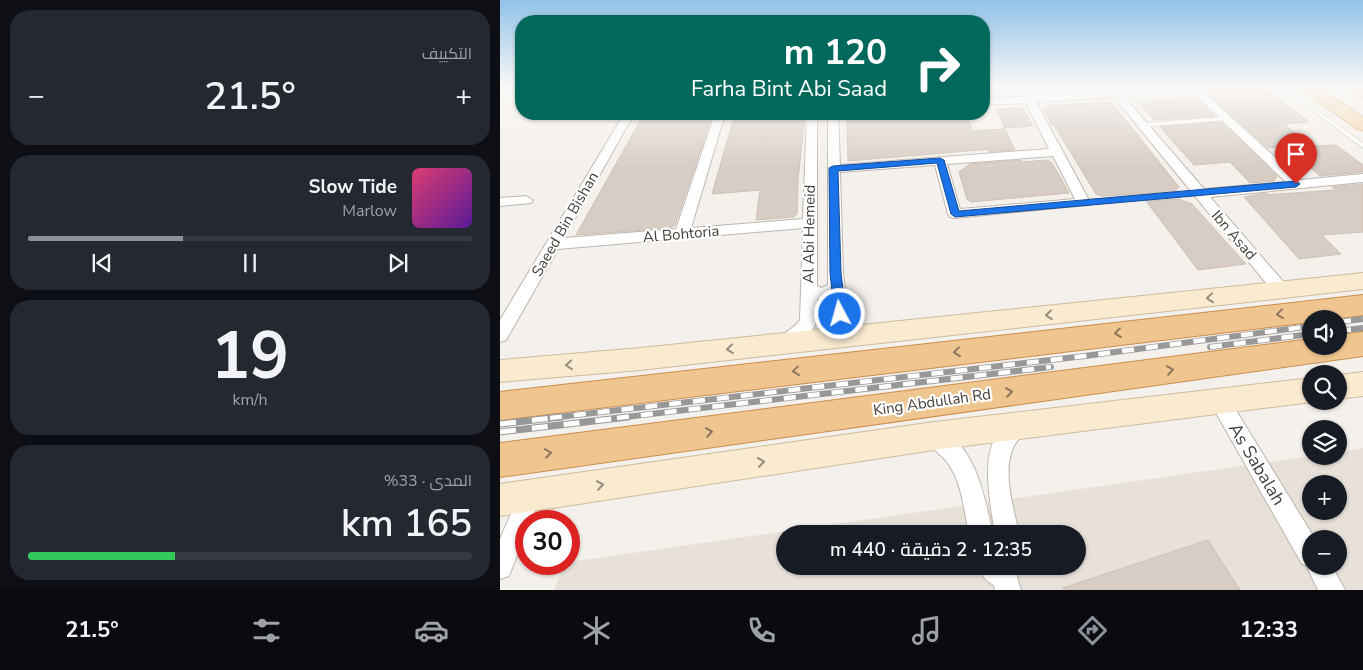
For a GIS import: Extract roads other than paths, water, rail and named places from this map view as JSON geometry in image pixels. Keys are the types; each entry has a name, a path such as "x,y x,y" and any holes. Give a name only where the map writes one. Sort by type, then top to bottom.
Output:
{"highway":[{"path":"500,406 1363,305"},
{"name":"King Abdullah Rd","path":"500,460 1363,344"},
{"path":"500,389 610,383 671,385"}],"main road":[{"path":"1346,114 1363,125"},
{"path":"500,371 640,359 1363,280"},
{"path":"1284,290 1335,292 1363,290"},
{"path":"1347,386 1363,384"},
{"path":"500,500 934,436 1302,391"}],"street":[{"path":"940,160 955,214 1083,202 1037,114"},
{"name":"Ibn Asad","path":"1133,114 1199,194 1284,290"},
{"path":"1219,114 1296,184"},
{"name":"Saeed Bin Bishan","path":"500,335 626,120"},
{"path":"682,234 718,120"},
{"name":"Al Abi Hemeid","path":"785,343 802,331 808,321 812,120"},
{"name":"Al Abi Hemeid","path":"833,120 837,288 840,314 848,326 866,334"},
{"path":"833,168 1056,152"},
{"path":"1199,194 1363,178"},
{"path":"500,202 526,200"},
{"name":"Al Bohtoria","path":"554,244 809,223"},
{"path":"808,290 822,294 837,288"},
{"name":"As Sabalah","path":"1218,400 1302,540"},
{"path":"1006,525 999,476 999,455 1006,438 1019,426"},
{"path":"934,436 954,452 961,462 966,474 978,525"},
{"path":"500,567 530,496"},
{"path":"1323,575 1332,590"}],"lane":[{"path":"1319,114 1363,146"},
{"path":"1142,125 1225,119"},
{"path":"1083,202 1199,194"}],"railway":[{"path":"1347,321 1363,319"},
{"path":"550,418 1085,356 1302,327"},
{"path":"1347,330 1363,328"},
{"path":"1210,347 1302,335"},
{"path":"617,418 1051,367"},
{"path":"500,424 561,417"},
{"path":"500,432 628,417"}]}
